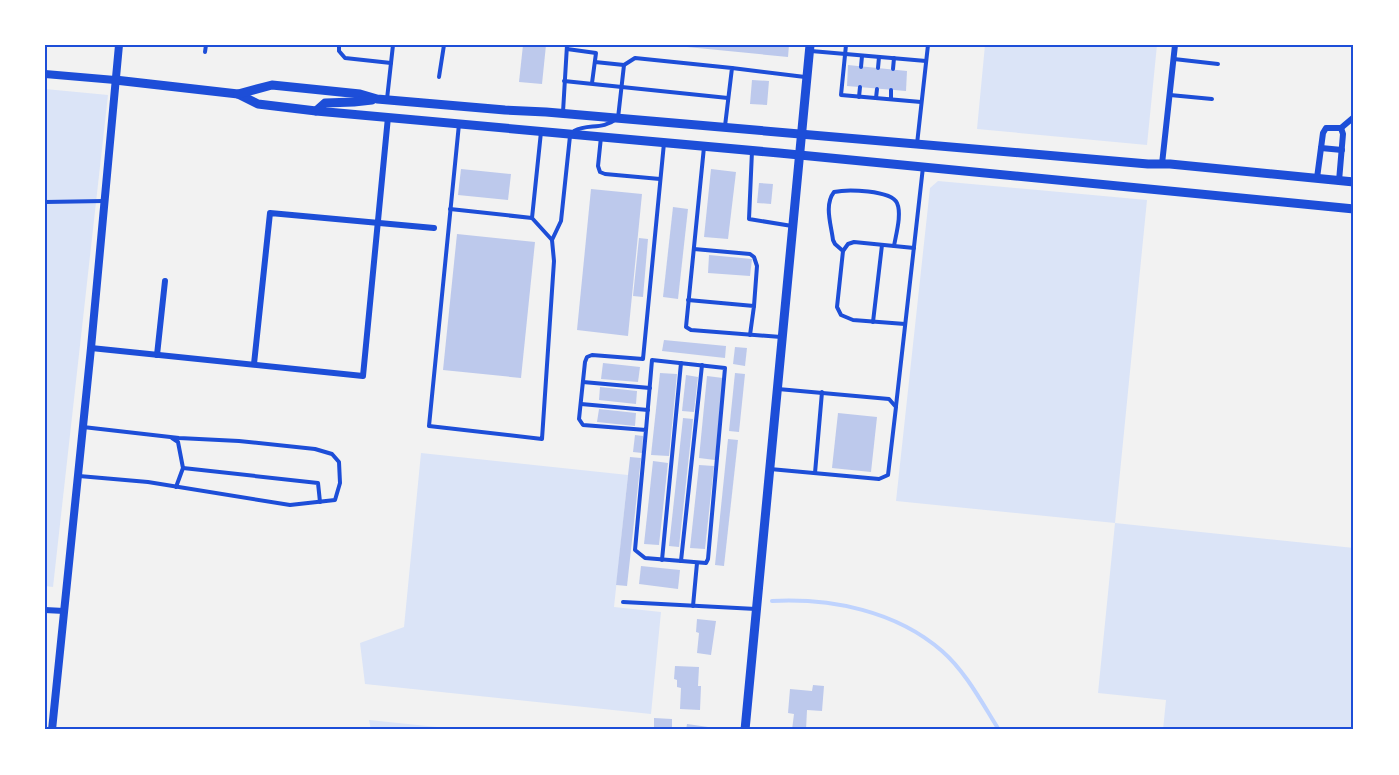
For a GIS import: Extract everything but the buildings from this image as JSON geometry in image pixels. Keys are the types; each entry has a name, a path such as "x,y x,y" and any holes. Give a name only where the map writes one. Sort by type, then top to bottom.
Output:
{"main road":[{"path":"745,730 810,48"},
{"path":"116,80 238,94 258,104 316,111 752,150 1354,209"},
{"path":"238,94 272,85 360,94 382,99 1354,182"},
{"path":"316,111 325,102 382,99"}],"street":[{"path":"52,730 92,348 119,45"},
{"path":"1162,164 1175,45"},
{"path":"45,74 116,80"},
{"path":"92,348 363,376 388,117"},
{"path":"1317,178 1323,133 1326,128 1341,128 1354,117"},
{"path":"1339,181 1343,134 1341,128"},
{"path":"1321,148 1342,150"},
{"path":"254,364 270,213 435,228"},
{"path":"157,355 165,281"},
{"path":"45,610 64,611"}],"lane":[{"path":"205,52 206,45"},
{"path":"339,45 339,51 345,58 391,63"},
{"path":"382,99 393,45"},
{"path":"439,77 444,45"},
{"path":"846,45 841,95 921,102"},
{"path":"917,144 928,45"},
{"path":"562,113 567,47 596,53 592,83"},
{"path":"810,48 862,56 926,61"},
{"path":"861,67 862,56"},
{"path":"878,68 879,57"},
{"path":"594,62 624,65 634,58 807,77"},
{"path":"893,69 894,58"},
{"path":"1173,59 1218,64"},
{"path":"459,124 429,426 542,439 554,261 552,240 561,221 570,134 582,127 597,128 608,125 618,118 624,65"},
{"path":"724,128 732,68"},
{"path":"564,81 728,98"},
{"path":"860,87 860,97"},
{"path":"876,98 877,89"},
{"path":"891,90 891,99"},
{"path":"1169,94 1212,99"},
{"path":"532,218 541,131"},
{"path":"601,136 598,166 600,172 660,179"},
{"path":"643,359 664,142"},
{"path":"704,146 686,327 691,330 782,337"},
{"path":"752,150 749,219 792,226"},
{"path":"770,469 879,479 888,475 923,167"},
{"path":"843,251 833,240 828,206 834,192 843,190 880,193 896,201 898,209 894,246"},
{"path":"45,202 105,201"},
{"path":"450,209 532,218 552,240"},
{"path":"905,324 853,320 841,315 837,307 843,251 848,244 854,242 914,248"},
{"path":"873,321 882,244"},
{"path":"694,249 750,254 754,257 758,266 750,335"},
{"path":"688,300 754,306"},
{"path":"646,430 583,425 579,419 587,357 592,355 702,364 723,367 726,370 706,562 645,558 635,550 650,388 652,360"},
{"path":"662,560 681,363"},
{"path":"681,561 702,364"},
{"path":"583,382 650,388"},
{"path":"777,388 889,399 896,407"},
{"path":"815,473 822,392"},
{"path":"581,405 648,410"},
{"path":"78,476 148,482 290,505 335,500 340,483 339,462 332,454 315,449 83,427"},
{"path":"171,437 178,442 183,468 176,487"},
{"path":"183,468 307,480 318,483 320,502"},
{"path":"693,606 697,563"},
{"path":"623,602 756,609"}],"shaded area":[{"path":"985,45 1157,45 1147,145 977,129"},
{"path":"45,89 108,95 53,587 45,586"},
{"path":"938,181 1147,200 1115,523 896,501 930,188"},
{"path":"421,453 628,475 614,607 661,612 651,714 365,684 360,643 404,627"},
{"path":"1115,523 1354,548 1354,730 1163,730 1166,700 1098,693"},
{"path":"369,720 466,730 371,730"}],"waterway":[{"path":"772,601 817,602 862,610 884,617 924,637 959,668 999,730"}]}
